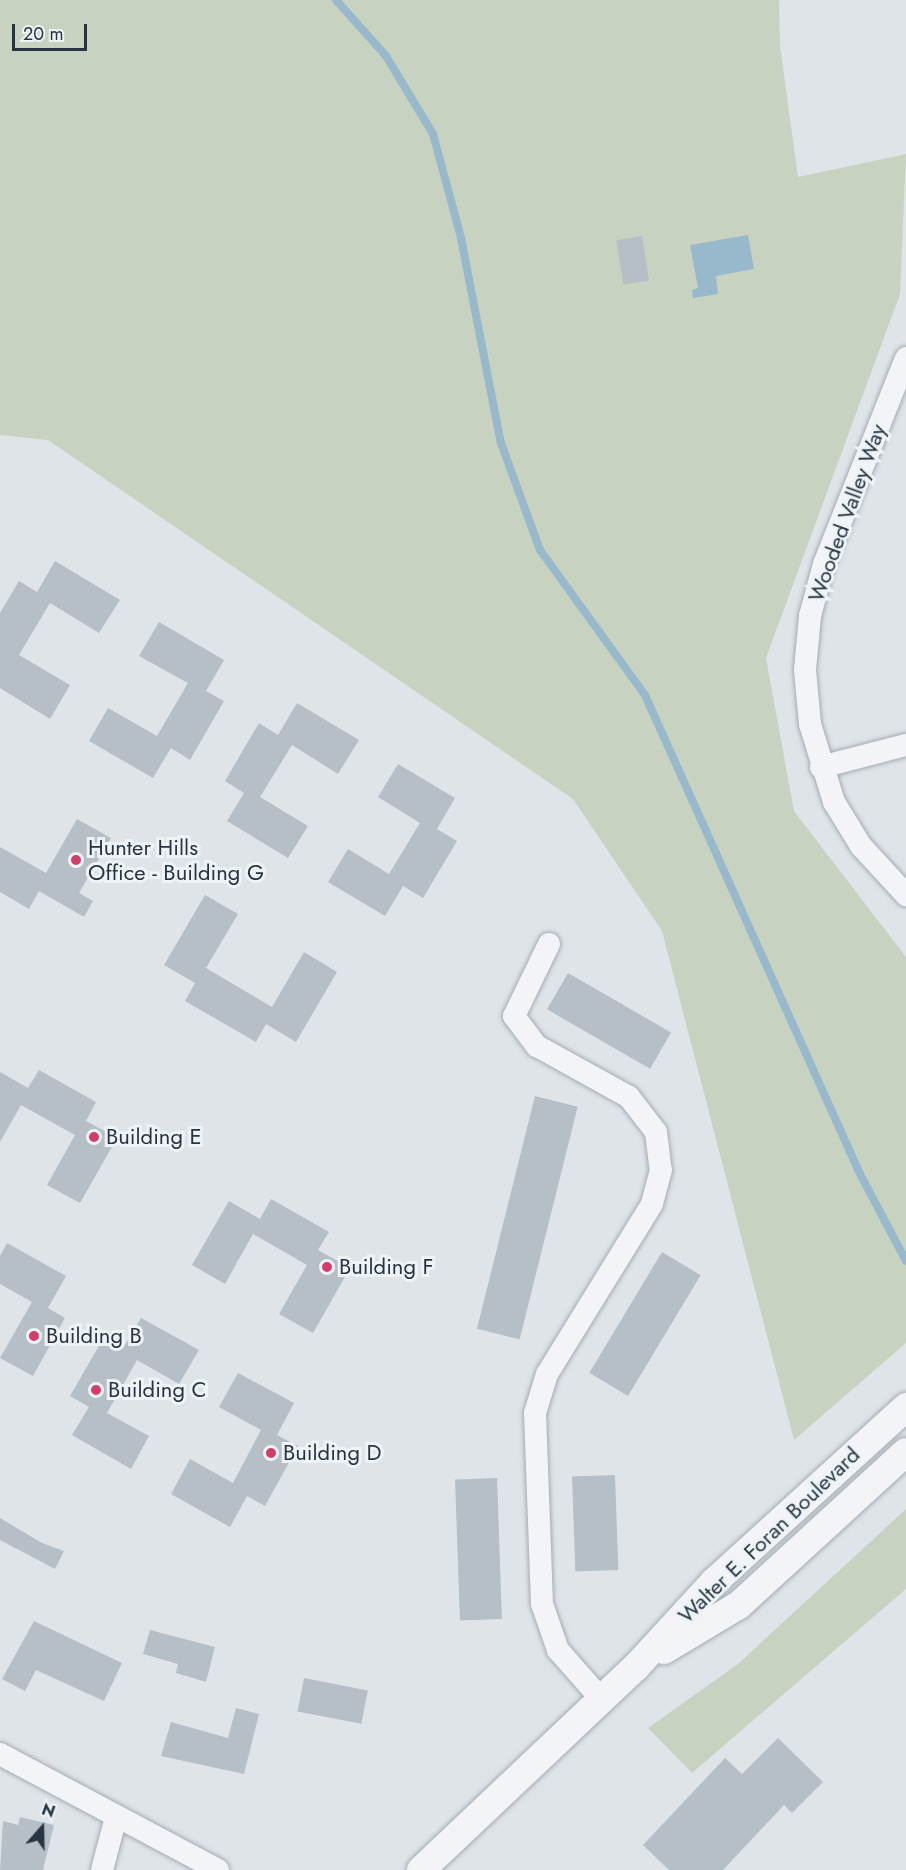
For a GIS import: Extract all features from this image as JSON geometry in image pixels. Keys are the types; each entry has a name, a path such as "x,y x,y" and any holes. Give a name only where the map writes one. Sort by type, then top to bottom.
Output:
{"street":[{"name":"Wooded Valley Way","path":"906,358 830,546 810,616 806,699 820,767 834,802 861,846 906,895"},
{"path":"820,767 906,745"},
{"path":"549,944 514,1016 537,1046 629,1097 656,1132 661,1170 652,1204 547,1374 535,1413 534,1449 545,1616 558,1650 602,1700"},
{"name":"Walter E. Foran Boulevard","path":"421,1870 636,1667 714,1582 906,1407"},
{"name":"Walter E. Foran Boulevard","path":"636,1667 739,1605 906,1452"},
{"path":"0,1754 218,1870"},
{"path":"102,1870 116,1817"}],"green space":[{"path":"0,0 779,0 780,46 798,177 906,154 900,294 766,658 794,811 906,957 906,1343 794,1440 662,931 573,799 48,440 0,435"},
{"path":"906,1509 906,1589 692,1773 648,1728 738,1664"}],"water":[{"path":"748,235 754,269 716,276 718,294 693,298 692,290 698,288 690,245"}],"building":[{"path":"642,236 649,280 623,285 616,240"},
{"path":"55,561 120,600 99,633 50,603 19,655 70,685 50,719 0,688 0,613 19,581 37,592"},
{"path":"159,622 224,660 206,691 224,701 190,760 171,748 153,778 89,741 108,708 157,736 188,683 139,656"},
{"path":"297,703 359,740 338,774 292,745 260,797 308,826 288,858 227,821 244,793 225,781 259,723 278,735"},
{"path":"398,764 455,798 437,829 457,841 423,898 403,886 385,916 328,882 348,849 389,874 420,823 378,797"},
{"name":"Hunter Hills Office - Building G","path":"77,819 111,838 79,893 93,901 84,917 39,891 29,909 0,892 0,847 46,873"},
{"path":"205,895 238,914 206,968 272,1007 304,952 337,972 296,1042 266,1024 256,1042 185,1001 195,983 164,965"},
{"path":"568,973 671,1032 650,1069 547,1009"},
{"name":"Building E","path":"39,1070 96,1102 86,1121 117,1138 80,1203 47,1185 75,1135 21,1105 0,1142 0,1072 28,1088"},
{"path":"535,1096 578,1107 520,1340 477,1329"},
{"name":"Building F","path":"271,1199 329,1232 318,1250 350,1268 313,1333 279,1314 307,1265 253,1234 225,1284 192,1265 229,1201 260,1219"},
{"name":"Building B","path":"7,1243 66,1276 48,1308 65,1318 33,1376 0,1358 32,1302 0,1284 0,1256"},
{"path":"662,1252 701,1275 628,1396 589,1373"},
{"name":"Building C","path":"141,1318 199,1350 179,1384 137,1360 107,1413 149,1436 131,1469 72,1435 89,1407 70,1396 104,1337 123,1348"},
{"name":"Building D","path":"238,1373 294,1403 277,1435 298,1446 265,1506 247,1496 230,1527 171,1494 190,1459 233,1483 261,1430 219,1407"},
{"path":"615,1475 618,1570 575,1571 572,1477"},
{"path":"497,1478 502,1619 460,1620 455,1479"},
{"path":"0,1518 42,1543 64,1551 55,1569 0,1540"},
{"path":"34,1621 122,1663 104,1701 36,1670 25,1691 2,1679"},
{"path":"150,1630 215,1647 206,1682 176,1673 178,1664 143,1654"},
{"path":"304,1678 368,1690 361,1724 298,1711"},
{"path":"236,1708 259,1714 244,1774 161,1756 171,1722 228,1738"},
{"path":"778,1738 823,1782 792,1813 784,1805 723,1870 669,1870 643,1845 725,1758 742,1774"},
{"path":"20,1817 54,1825 43,1870 0,1870 3,1821 18,1825"}],"waterway":[{"path":"336,0 386,56 433,134 461,238 501,443 540,550 645,695 860,1174 906,1261"}],"place":[{"name":"Hunter Hills Office - Building G","path":"76,860"},
{"name":"Building E","path":"94,1137"},
{"name":"Building F","path":"327,1267"},
{"name":"Building B","path":"34,1336"},
{"name":"Building C","path":"96,1390"},
{"name":"Building D","path":"271,1453"}]}
